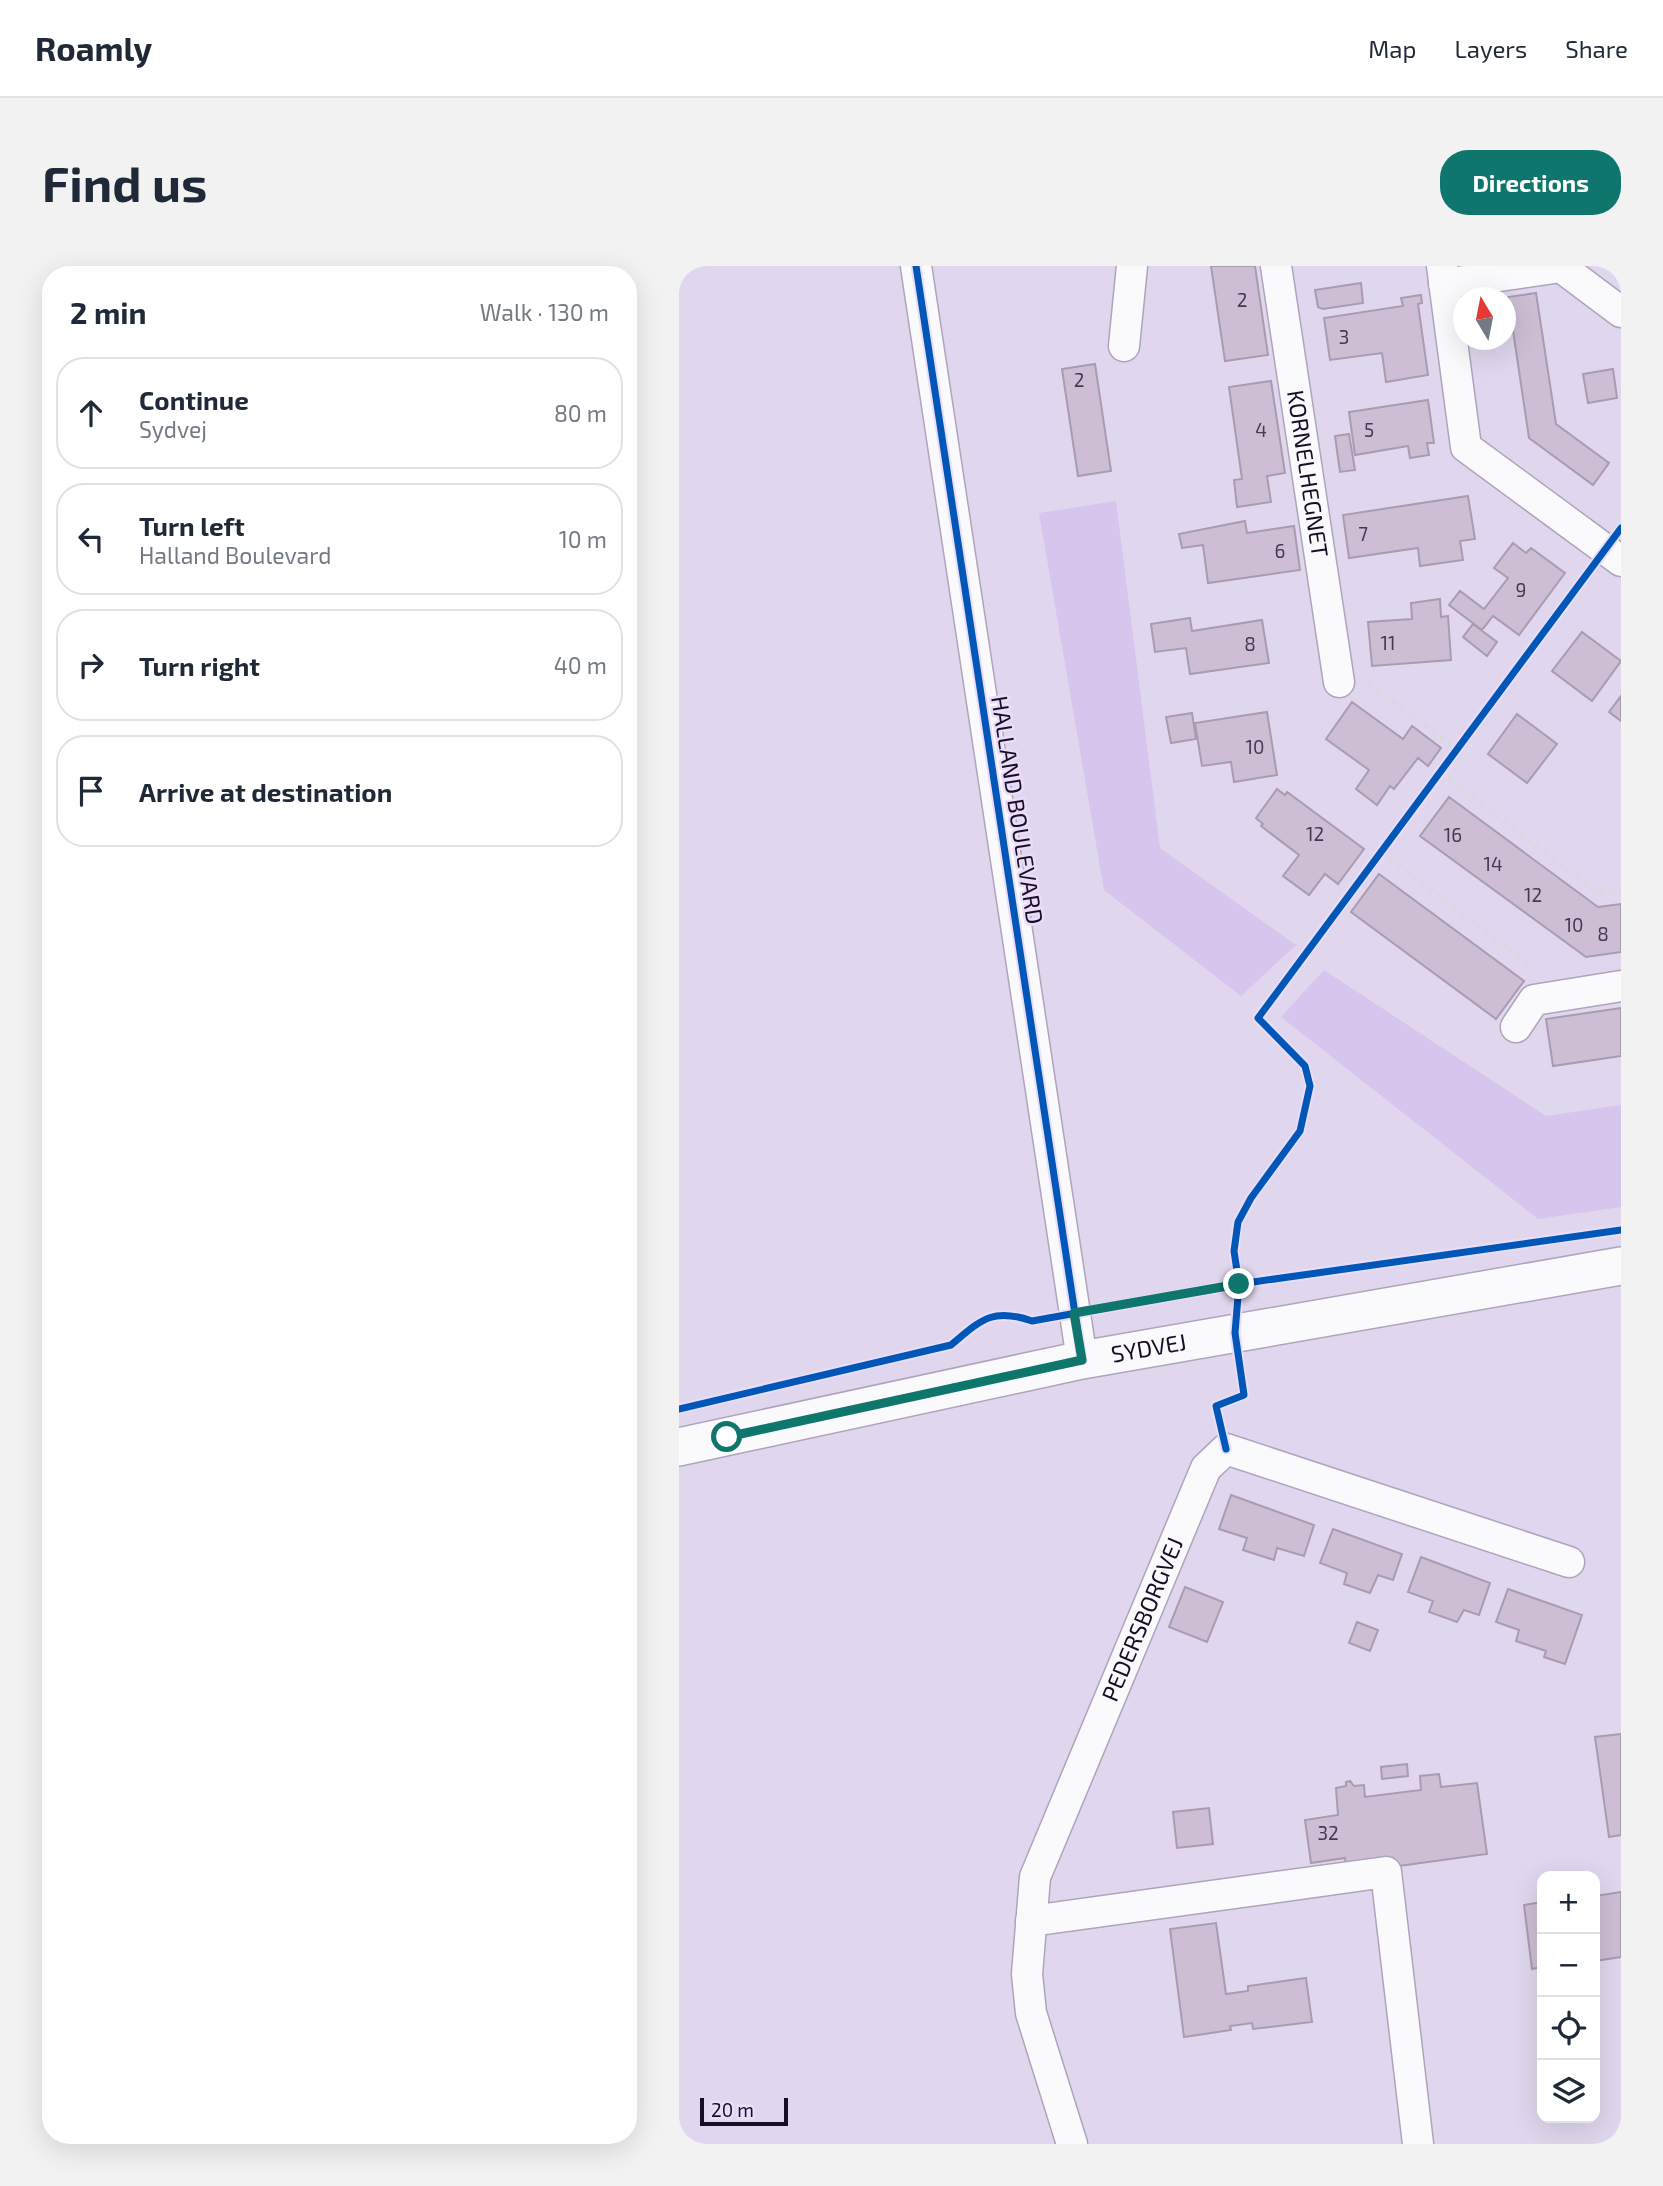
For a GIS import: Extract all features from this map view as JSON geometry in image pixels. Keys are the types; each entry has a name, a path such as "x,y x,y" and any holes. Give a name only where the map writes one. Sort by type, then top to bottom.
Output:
{"main road":[{"name":"SYDVEJ","path":"679,1447 1082,1360 1621,1266"}],"street":[{"name":"HALLAND BOULEVARD","path":"916,266 1082,1360"},
{"path":"1124,346 1132,266"},
{"name":"KORNELHEGNET","path":"1276,266 1339,682"},
{"path":"1621,312 1561,267 1443,275 1466,447 1621,561"},
{"path":"1516,1027 1534,1000 1621,986"},
{"name":"PEDERSBORGVEJ","path":"1072,2144 1031,2013 1027,1974 1035,1877 1206,1468 1226,1449 1569,1562"},
{"path":"1031,1921 1386,1872 1418,2144"}],"path":[{"path":"1339,682 1362,679 1457,749"},
{"path":"1440,772 1598,892 1621,890"},
{"path":"1381,852 1537,971 1548,998"}],"shaded area":[{"path":"1116,501 1160,848 1296,945 1241,996 1104,890 1039,513"},
{"path":"1324,970 1546,1116 1621,1105 1621,1207 1538,1219 1281,1017"}],"building":[{"path":"1211,266 1255,266 1268,355 1225,361"},
{"path":"1361,283 1363,303 1323,309 1318,307 1315,290"},
{"path":"1536,293 1556,424 1609,463 1593,485 1529,438 1516,350 1516,296"},
{"path":"1421,295 1422,303 1418,304 1428,375 1386,382 1382,353 1330,360 1324,318 1403,306 1401,298"},
{"path":"1095,364 1111,471 1078,476 1062,369"},
{"path":"1613,369 1617,398 1588,403 1583,374"},
{"path":"1271,381 1285,473 1267,476 1271,502 1237,507 1234,480 1242,479 1229,387"},
{"path":"1428,400 1434,443 1427,443 1429,455 1410,458 1408,446 1355,455 1349,412"},
{"path":"1349,434 1355,470 1340,472 1335,436"},
{"path":"1468,496 1475,539 1460,541 1463,560 1420,566 1418,548 1349,558 1343,515"},
{"path":"1245,521 1247,533 1294,526 1300,570 1208,583 1203,545 1182,548 1179,534"},
{"path":"1513,543 1526,553 1531,548 1565,573 1519,635 1493,616 1482,630 1449,605 1460,591 1484,609 1508,578 1494,568"},
{"path":"1440,599 1441,617 1448,616 1451,660 1372,666 1368,622 1412,619 1411,603"},
{"path":"1190,618 1192,631 1262,620 1269,663 1190,674 1186,648 1155,652 1151,624"},
{"path":"1473,624 1497,642 1487,656 1463,637"},
{"path":"1582,632 1621,661 1592,701 1552,671"},
{"path":"1621,696 1621,721 1609,712"},
{"path":"1352,702 1403,739 1412,726 1441,748 1428,766 1418,758 1394,789 1390,786 1377,805 1356,789 1369,770 1326,739"},
{"path":"1267,712 1277,775 1234,782 1231,762 1202,766 1195,723"},
{"path":"1192,713 1196,739 1171,743 1166,717"},
{"path":"1517,714 1557,744 1527,783 1488,754"},
{"path":"1277,789 1285,795 1287,792 1364,849 1338,884 1325,874 1309,895 1283,876 1299,855 1261,826 1263,824 1256,818"},
{"path":"1449,797 1598,907 1621,904 1621,952 1586,957 1420,836"},
{"path":"1379,874 1524,981 1496,1019 1351,912"},
{"path":"1621,1008 1621,1056 1553,1066 1546,1019"},
{"path":"1231,1495 1314,1525 1304,1556 1277,1548 1274,1560 1243,1550 1247,1538 1219,1529"},
{"path":"1333,1529 1402,1554 1393,1580 1378,1575 1370,1593 1344,1584 1347,1573 1320,1563"},
{"path":"1421,1557 1490,1583 1479,1615 1464,1610 1457,1622 1429,1612 1433,1601 1408,1592"},
{"path":"1185,1587 1223,1602 1207,1642 1169,1627"},
{"path":"1508,1589 1582,1615 1565,1664 1544,1657 1546,1651 1516,1641 1519,1630 1496,1622"},
{"path":"1357,1622 1378,1630 1370,1651 1349,1643"},
{"path":"1621,1734 1621,1835 1609,1837 1595,1737"},
{"path":"1407,1764 1408,1776 1382,1779 1381,1767"},
{"path":"1439,1774 1441,1787 1477,1783 1487,1854 1347,1873 1345,1858 1311,1863 1305,1820 1338,1815 1336,1788 1346,1786 1346,1782 1350,1781 1354,1786 1364,1785 1365,1797 1421,1790 1420,1776"},
{"path":"1209,1808 1213,1844 1177,1848 1173,1812"},
{"path":"1621,1892 1621,1957 1600,1960 1600,1895"},
{"path":"1537,1903 1537,1968 1532,1969 1524,1905"},
{"path":"1216,1923 1226,1994 1248,1991 1248,1986 1306,1978 1312,2022 1253,2029 1252,2023 1230,2026 1231,2030 1184,2037 1170,1929"}],"cycle path":[{"path":"916,266 1082,1360"},
{"path":"1226,1449 1216,1406 1244,1395 1235,1333 1239,1284 1234,1251 1238,1222 1251,1198 1300,1131 1310,1086 1305,1066 1258,1018 1621,528"},
{"path":"679,1409 951,1345 979,1323 997,1316 1007,1315 1032,1321 1239,1284 1621,1230"}],"route":[{"path":"727,1437 1082,1360 1074,1313 1239,1284"}]}
